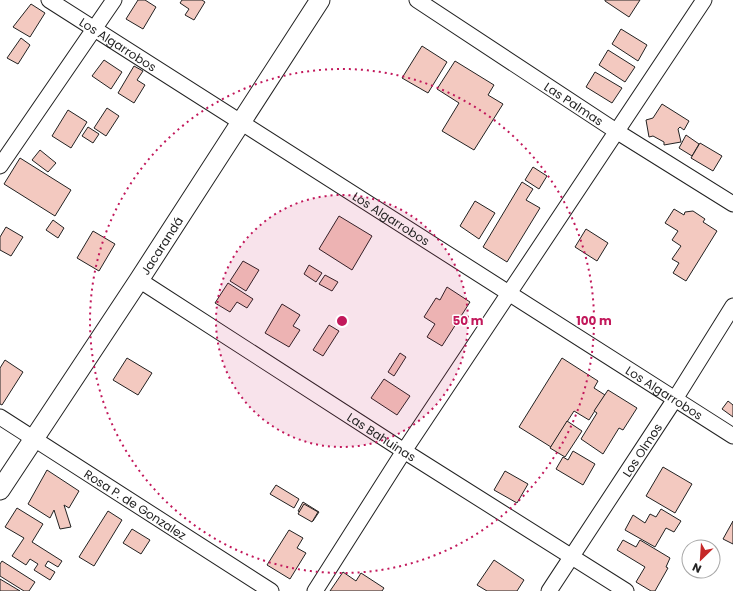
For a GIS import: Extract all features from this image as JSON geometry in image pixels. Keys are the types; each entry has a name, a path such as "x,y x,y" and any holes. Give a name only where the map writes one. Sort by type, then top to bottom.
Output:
{"street":[{"name":"Los Algarrobos","path":"49,0 733,436"},
{"path":"0,166 114,0"},
{"name":"Jacarandá","path":"0,490 139,280 320,0"},
{"name":"Las Palmas","path":"418,0 616,131 733,204"},
{"path":"315,591 404,451 510,294 616,131 704,0"},
{"name":"Las Bahuinas","path":"139,280 404,451 626,591"},
{"name":"Los Olmos","path":"549,591 675,399 733,306"},
{"name":"Rosa P. de Gonzalez","path":"0,417 271,591"}],"building":[{"path":"138,0 145,0 156,7 143,29 126,19"},
{"path":"182,0 202,0 205,2 194,20 185,15 189,9 180,3"},
{"path":"605,0 640,0 629,17"},
{"path":"31,4 45,13 30,37 13,27"},
{"path":"621,29 647,45 638,61 612,44"},
{"path":"21,38 30,45 18,64 7,58"},
{"path":"422,46 447,62 428,93 402,78"},
{"path":"608,50 635,67 625,82 599,65"},
{"path":"104,60 122,72 111,89 92,76"},
{"path":"455,61 494,85 488,95 503,104 474,150 442,131 459,103 437,89"},
{"path":"134,66 143,71 137,80 145,85 134,103 118,93"},
{"path":"595,72 622,88 612,103 586,87"},
{"path":"662,104 689,121 684,130 680,127 678,129 681,142 664,145 664,142 653,136 649,137 646,120 653,118"},
{"path":"107,108 119,116 106,136 94,128"},
{"path":"68,110 87,122 71,148 52,136"},
{"path":"88,127 99,134 93,143 82,136"},
{"path":"686,135 699,144 692,156 679,148"},
{"path":"700,143 722,156 713,171 691,158"},
{"path":"40,150 56,163 48,172 32,160"},
{"path":"20,158 71,190 55,216 4,184"},
{"path":"533,167 547,176 539,189 525,180"},
{"path":"522,182 533,189 526,200 540,208 507,262 483,247"},
{"path":"475,201 495,213 479,239 460,226"},
{"path":"674,209 684,215 685,212 693,211 705,219 703,222 717,231 686,281 673,273 679,263 672,259 681,246 672,240 678,231 665,223"},
{"path":"339,216 372,236 352,270 319,249"},
{"path":"53,220 64,228 58,238 46,230"},
{"path":"6,227 23,237 11,256 0,250 0,237"},
{"path":"586,229 608,243 597,261 575,247"},
{"path":"93,231 115,244 99,271 77,258"},
{"path":"243,261 259,270 246,291 230,281"},
{"path":"309,265 322,273 316,282 304,274"},
{"path":"325,275 338,282 332,291 319,284"},
{"path":"228,283 253,299 247,308 237,302 230,312 215,303"},
{"path":"447,287 470,302 442,346 427,337 435,324 424,317 436,298 440,300"},
{"path":"282,304 300,315 293,326 300,330 289,347 265,333"},
{"path":"329,325 339,331 323,356 313,350"},
{"path":"400,353 406,357 394,376 388,372"},
{"path":"127,358 152,373 138,395 113,380"},
{"path":"562,358 598,381 594,388 605,395 589,420 574,411 551,447 519,427"},
{"path":"5,360 23,372 2,405 0,404 0,368"},
{"path":"384,379 410,396 397,415 371,398"},
{"path":"608,390 637,408 623,430 619,428 603,454 581,439 597,413 594,411"},
{"path":"728,401 733,405 733,417 722,409"},
{"path":"567,421 582,431 565,457 550,448"},
{"path":"573,451 595,464 583,485 556,469 563,457 568,460"},
{"path":"663,467 692,484 675,513 646,496"},
{"path":"47,470 79,491 69,508 64,505 71,527 60,529 54,510 50,518 28,504"},
{"path":"505,471 528,484 517,503 494,490"},
{"path":"276,485 299,499 294,508 270,494"},
{"path":"303,502 319,512 313,521 298,511"},
{"path":"304,504 318,512 312,522 298,514"},
{"path":"17,508 43,524 32,542 62,561 58,567 48,561 45,566 55,572 50,580 34,570 38,564 30,559 26,565 12,556 24,538 5,527"},
{"path":"661,509 681,521 674,532 666,528 655,547 625,530 633,515 645,523 650,514 656,517"},
{"path":"108,511 122,520 94,566 79,557"},
{"path":"733,521 733,544 723,539"},
{"path":"132,529 150,540 141,554 123,543"},
{"path":"289,530 303,538 297,548 306,553 290,579 267,565"},
{"path":"623,540 636,547 640,540 670,558 666,567 668,568 655,591 651,591 636,582 645,567 617,550"},
{"path":"494,560 524,580 517,591 487,591 477,585"},
{"path":"2,561 35,582 29,591 24,591 0,576 0,564"},
{"path":"343,572 356,581 361,573 384,588 382,591 330,591"},
{"path":"0,579 20,591 0,591"}]}
